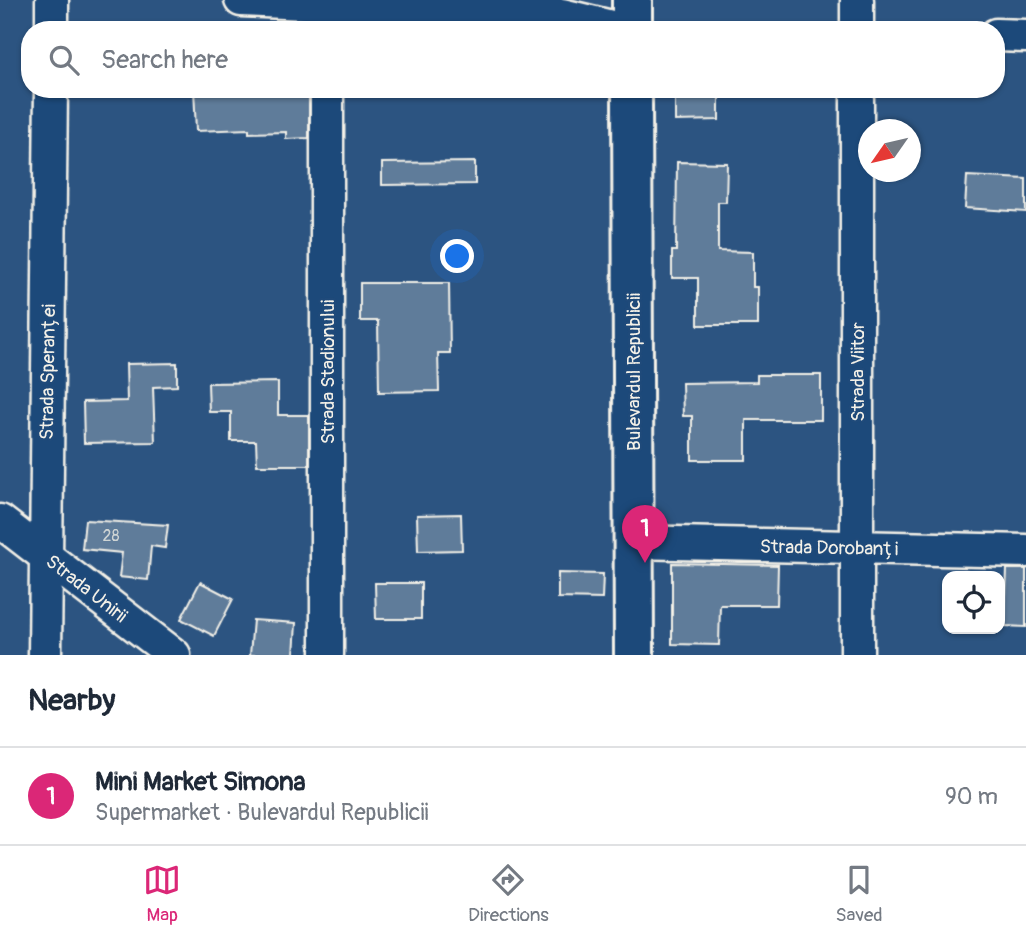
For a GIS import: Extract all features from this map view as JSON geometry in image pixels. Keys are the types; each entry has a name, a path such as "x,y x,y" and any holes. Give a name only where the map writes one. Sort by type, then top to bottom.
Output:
{"main road":[{"path":"632,0 632,21"},
{"name":"Bulevardul Republicii","path":"632,98 634,655"}],"street":[{"path":"52,0 52,21"},
{"path":"241,0 327,17 562,15 587,21"},
{"path":"857,0 857,21"},
{"path":"1005,35 1026,36"},
{"name":"Strada Speranței","path":"45,655 51,98"},
{"name":"Strada Stadionului","path":"327,98 327,655"},
{"name":"Strada Viitor","path":"857,98 857,655"},
{"name":"Strada Unirii","path":"0,521 174,655"},
{"name":"Strada Dorobanți","path":"633,542 1026,551"}],"building":[{"path":"194,98 309,98 309,138 286,139 286,132 249,133 249,129 196,131"},
{"path":"675,98 719,98 719,120 675,121"},
{"path":"475,162 475,184 382,185 382,163"},
{"path":"677,162 727,163 726,202 718,202 718,251 753,252 753,287 758,287 758,325 698,325 698,278 672,278 672,251 676,251"},
{"path":"967,176 1026,179 1026,212 965,208"},
{"path":"360,283 449,283 450,353 438,353 439,391 379,392 378,321 360,321"},
{"path":"177,363 177,386 153,387 155,442 84,443 83,402 127,401 126,364"},
{"path":"757,375 821,375 821,420 746,420 746,460 692,460 692,416 683,416 682,383 757,382"},
{"path":"278,382 278,415 309,415 309,465 257,465 256,441 231,441 231,412 209,412 208,383"},
{"path":"461,514 462,550 418,551 417,515"},
{"path":"85,520 168,525 165,548 151,546 148,580 119,577 122,553 82,549"},
{"path":"672,563 778,565 777,605 720,605 719,645 672,644"},
{"path":"1007,569 1026,569 1026,627 1005,626"},
{"path":"558,573 603,574 602,599 558,598"},
{"path":"200,582 233,599 214,636 181,619"},
{"path":"375,583 421,583 421,619 376,619"},
{"path":"253,620 296,623 294,655 250,655"}],"place":[{"name":"Mini Market Simona","path":"645,563"}]}
